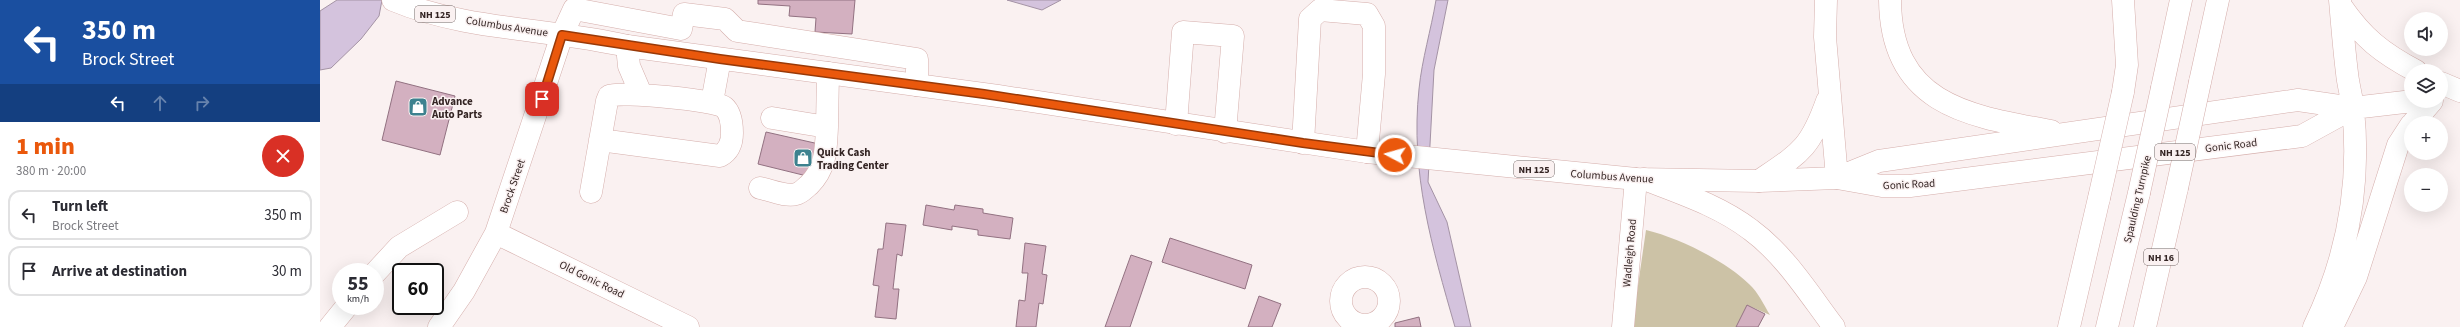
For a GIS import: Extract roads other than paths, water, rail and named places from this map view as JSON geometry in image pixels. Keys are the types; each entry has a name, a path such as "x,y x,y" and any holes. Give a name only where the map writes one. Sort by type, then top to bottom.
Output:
{"main road":[{"name":"Columbus Avenue","path":"393,0 435,14 463,20 599,39 627,46 917,85 1367,152 1640,179 1759,181 1837,178"},
{"path":"1826,0 1825,37 1837,178"},
{"path":"1890,0 1890,16 1896,41 1907,68 1923,87 1942,101 1967,113 1995,121 2068,135"},
{"path":"2069,327 2123,92 2127,65 2123,0"},
{"name":"Spaulding Turnpike","path":"2107,327 2139,193 2181,0"},
{"name":"NH 16","path":"2145,327 2218,0"},
{"path":"2340,3 2354,25 2373,44 2389,57 2404,65"},
{"path":"2314,327 2326,304 2343,252 2353,208 2356,171 2353,108 2340,3"},
{"name":"Brock Street","path":"439,327 464,291 496,233 562,35 574,9 681,29 684,14 725,19 737,32 917,59 917,85"},
{"path":"1303,143 1310,19 1320,10 1367,14 1374,26 1374,74 1367,152"},
{"path":"1176,124 1183,32 1233,36 1225,132"},
{"path":"627,46 629,66 641,94"},
{"path":"712,102 720,59"},
{"path":"760,188 789,194 797,194 817,176 823,166 827,127 828,73"},
{"path":"2448,86 2460,91"},
{"path":"591,192 600,140 609,96 614,93 641,94 712,102 724,106 730,116 732,134 730,146 726,153 720,156 600,140"},
{"path":"1759,181 1804,148 1817,130 1829,96"},
{"path":"2448,98 2460,97"},
{"name":"Gonic Road","path":"1837,178 1879,162 2298,100 2353,108 2404,102"},
{"name":"Gonic Road","path":"1837,178 1882,186 1910,186 2302,136 2353,108"},
{"path":"2419,116 2426,108"},
{"path":"772,118 827,127"},
{"path":"2332,327 2356,277 2398,145 2404,136"},
{"path":"1640,179 1719,209 1752,230 1777,255 1834,327"},
{"name":"Wadleigh Road","path":"1623,327 1640,179"},
{"path":"384,263 399,247 457,212"},
{"name":"Old Gonic Road","path":"496,233 688,327"},
{"path":"330,327 340,315"}],"place":[{"name":"Advance Auto Parts","path":"418,107"},
{"name":"Quick Cash Trading Center","path":"803,158"}]}
